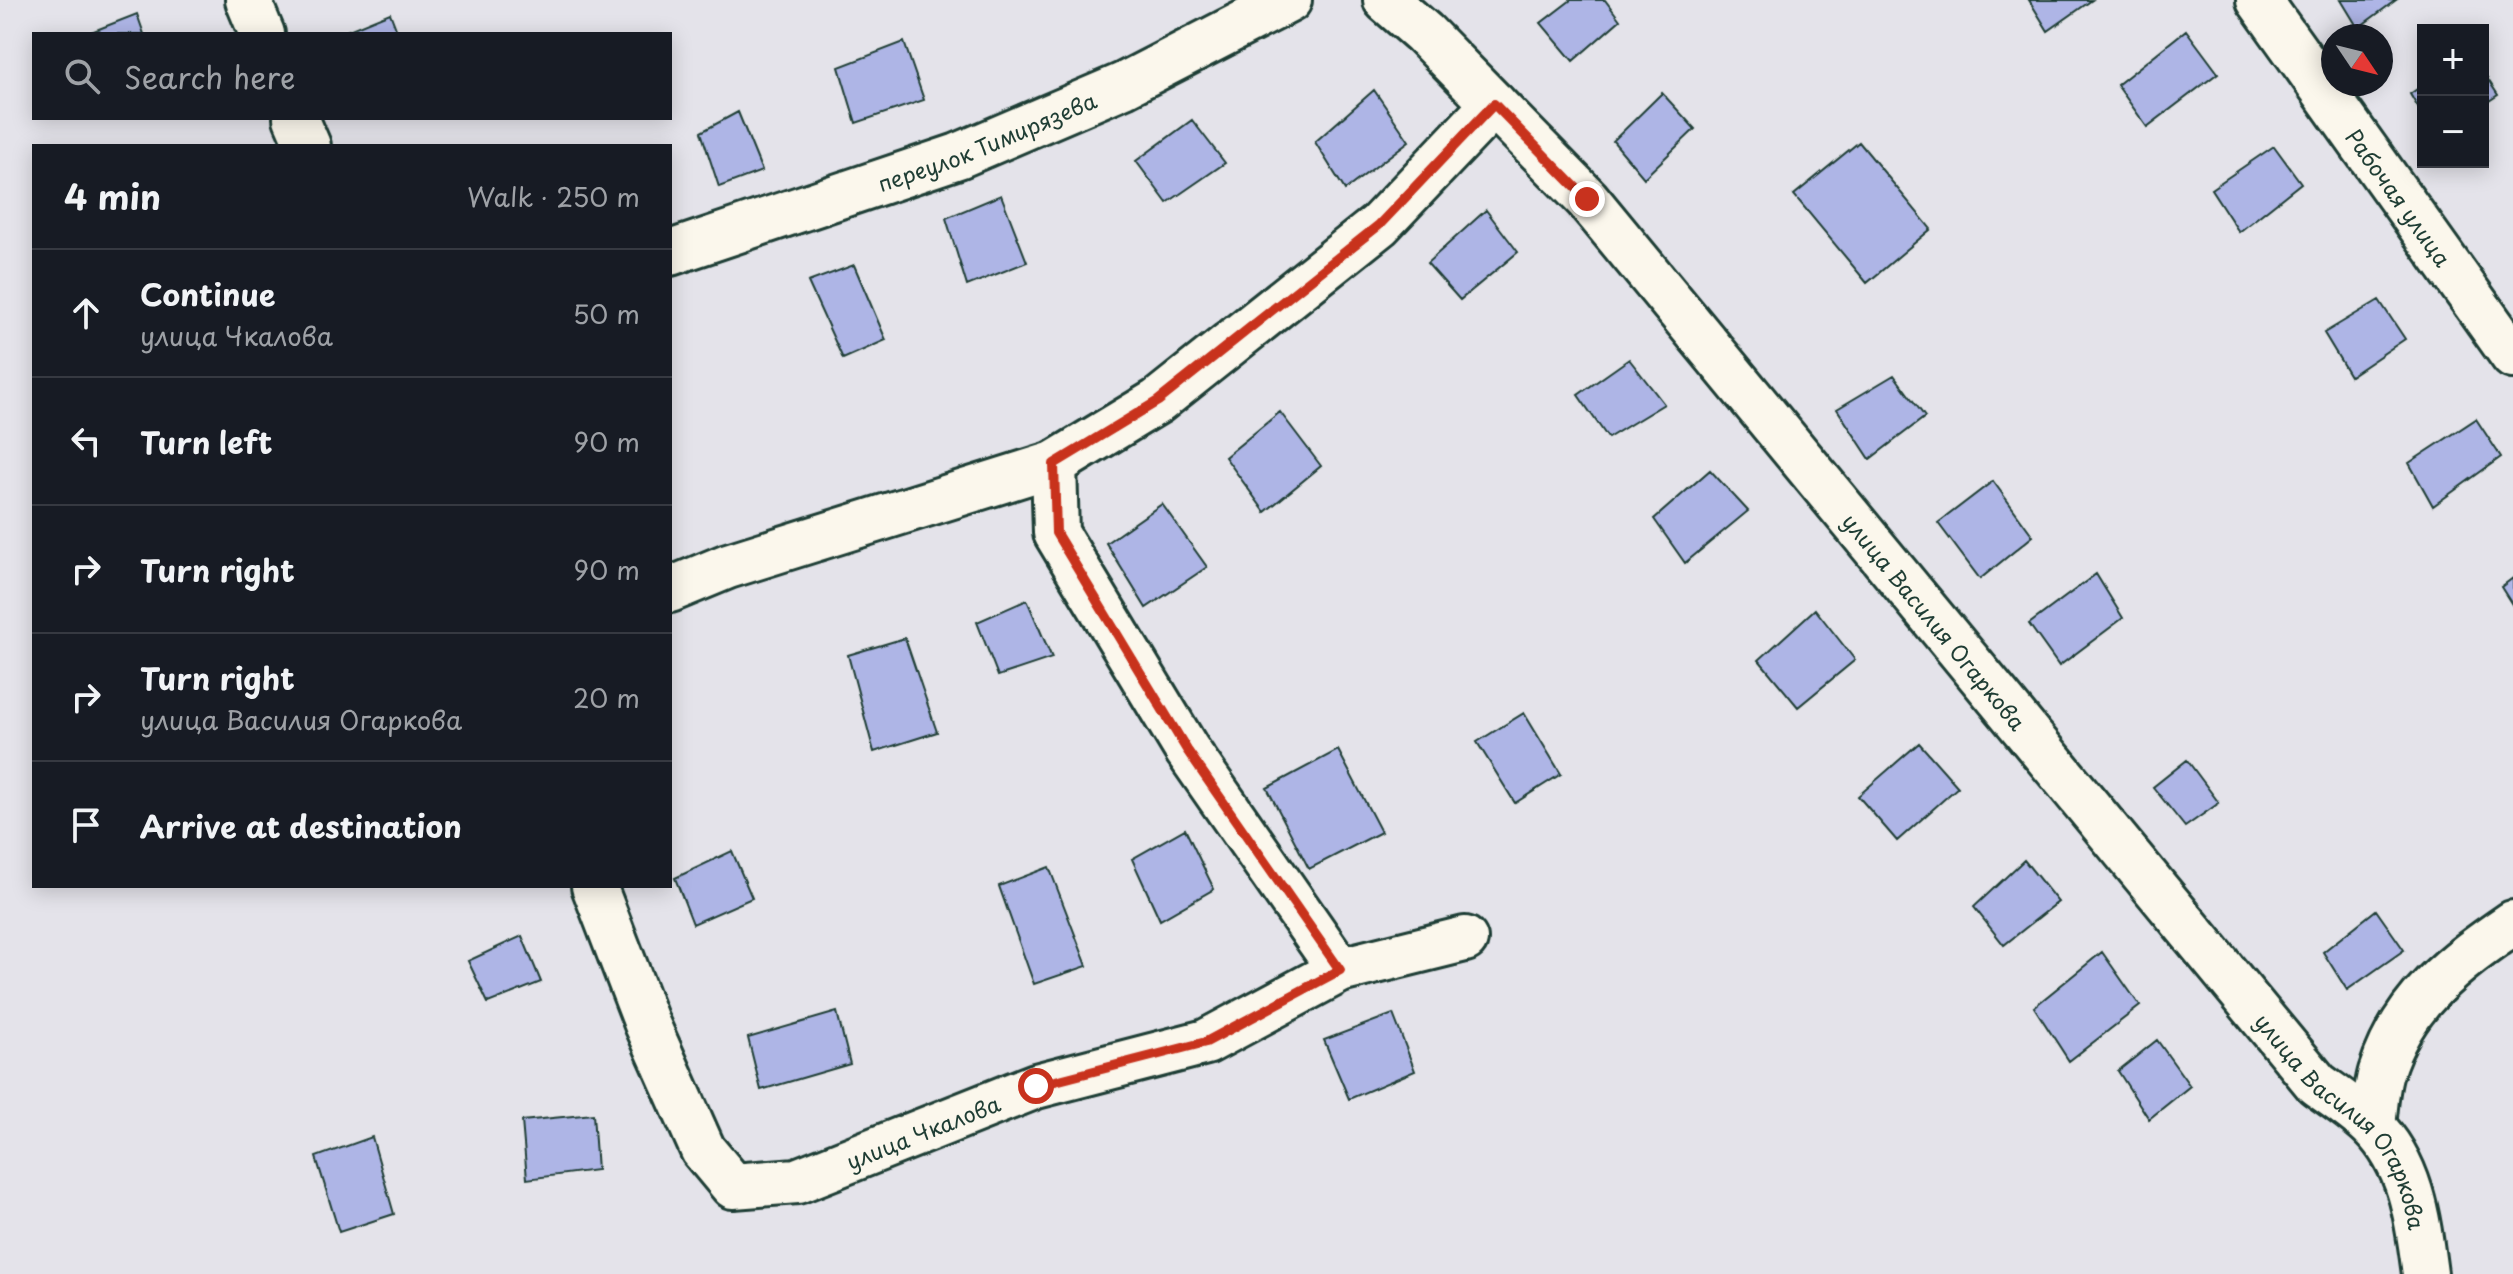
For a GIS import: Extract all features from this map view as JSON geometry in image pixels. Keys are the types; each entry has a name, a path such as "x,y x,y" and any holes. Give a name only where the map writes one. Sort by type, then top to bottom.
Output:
{"street":[{"path":"248,0 261,32"},
{"name":"переулок Тимирязева","path":"672,252 958,156 1124,85 1289,0"},
{"name":"улица Василия Огаркова","path":"1386,0 1424,33 1587,199 2317,1084 2373,1126 2400,1165 2416,1207 2425,1274"},
{"name":"Рабочая улица","path":"2259,0 2513,356"},
{"path":"672,589 728,566 1054,464 1158,401 1379,225 1494,104"},
{"path":"297,120 307,144"},
{"path":"1054,464 1056,533 1187,750 1340,970"},
{"name":"улица Чкалова","path":"595,888 647,1024 703,1150 733,1186 797,1181 1036,1086 1206,1042 1340,970 1465,939"},
{"path":"2373,1126 2380,1074 2396,1033 2425,992 2465,956 2513,923"}],"building":[{"path":"1571,0 1605,0 1620,20 1573,61 1541,23"},
{"path":"2029,0 2092,0 2048,31"},
{"path":"2341,0 2396,0 2363,24 2356,24"},
{"path":"390,13 397,32 343,32"},
{"path":"137,14 143,32 91,32"},
{"path":"2186,30 2218,73 2147,127 2117,85"},
{"path":"904,42 924,100 856,123 839,67"},
{"path":"2489,81 2498,95 2489,101"},
{"path":"2417,89 2417,106 2410,94"},
{"path":"1374,90 1409,141 1345,190 1315,142"},
{"path":"1662,93 1695,129 1644,178 1613,141"},
{"path":"738,112 762,171 719,187 701,132"},
{"path":"1192,120 1225,163 1167,203 1136,161"},
{"path":"1859,142 1931,229 1867,283 1794,195"},
{"path":"2274,146 2301,183 2239,232 2211,189"},
{"path":"1001,195 1027,262 967,286 946,218"},
{"path":"1486,210 1518,252 1460,300 1427,263"},
{"path":"854,265 886,340 843,359 808,282"},
{"path":"2379,300 2405,339 2350,376 2324,333"},
{"path":"1629,359 1664,404 1608,438 1578,395"},
{"path":"1894,375 1925,417 1870,459 1837,409"},
{"path":"1280,412 1321,466 1265,512 1225,457"},
{"path":"2476,419 2501,457 2433,506 2409,463"},
{"path":"1710,470 1748,511 1685,563 1654,519"},
{"path":"1993,481 2033,536 1980,579 1938,523"},
{"path":"1162,504 1207,567 1146,608 1106,543"},
{"path":"2096,574 2123,618 2059,666 2029,624"},
{"path":"2513,578 2513,606 2501,587"},
{"path":"1027,600 1052,658 998,676 977,622"},
{"path":"1815,609 1855,660 1798,707 1759,660"},
{"path":"905,638 937,732 874,752 848,655"},
{"path":"1524,713 1561,774 1515,803 1477,742"},
{"path":"1919,743 1958,787 1897,841 1858,796"},
{"path":"1338,750 1381,832 1309,869 1267,788"},
{"path":"2187,760 2219,803 2185,827 2153,787"},
{"path":"1185,829 1214,889 1160,920 1132,859"},
{"path":"732,851 752,898 693,924 675,878"},
{"path":"2024,860 2058,902 2004,945 1974,907"},
{"path":"1049,867 1087,966 1034,984 999,886"},
{"path":"2376,910 2404,950 2347,990 2323,952"},
{"path":"522,936 541,982 488,1003 468,961"},
{"path":"2102,952 2140,1006 2069,1061 2034,1007"},
{"path":"837,1012 850,1064 761,1090 748,1038"},
{"path":"1393,1014 1415,1071 1349,1099 1324,1040"},
{"path":"2157,1040 2190,1086 2149,1119 2118,1071"},
{"path":"593,1114 597,1170 527,1179 522,1121"},
{"path":"372,1137 394,1214 339,1232 316,1157"}],"route":[{"path":"1036,1086 1206,1042 1340,970 1187,750 1056,533 1054,464 1158,401 1379,225 1494,104 1587,199"}]}
